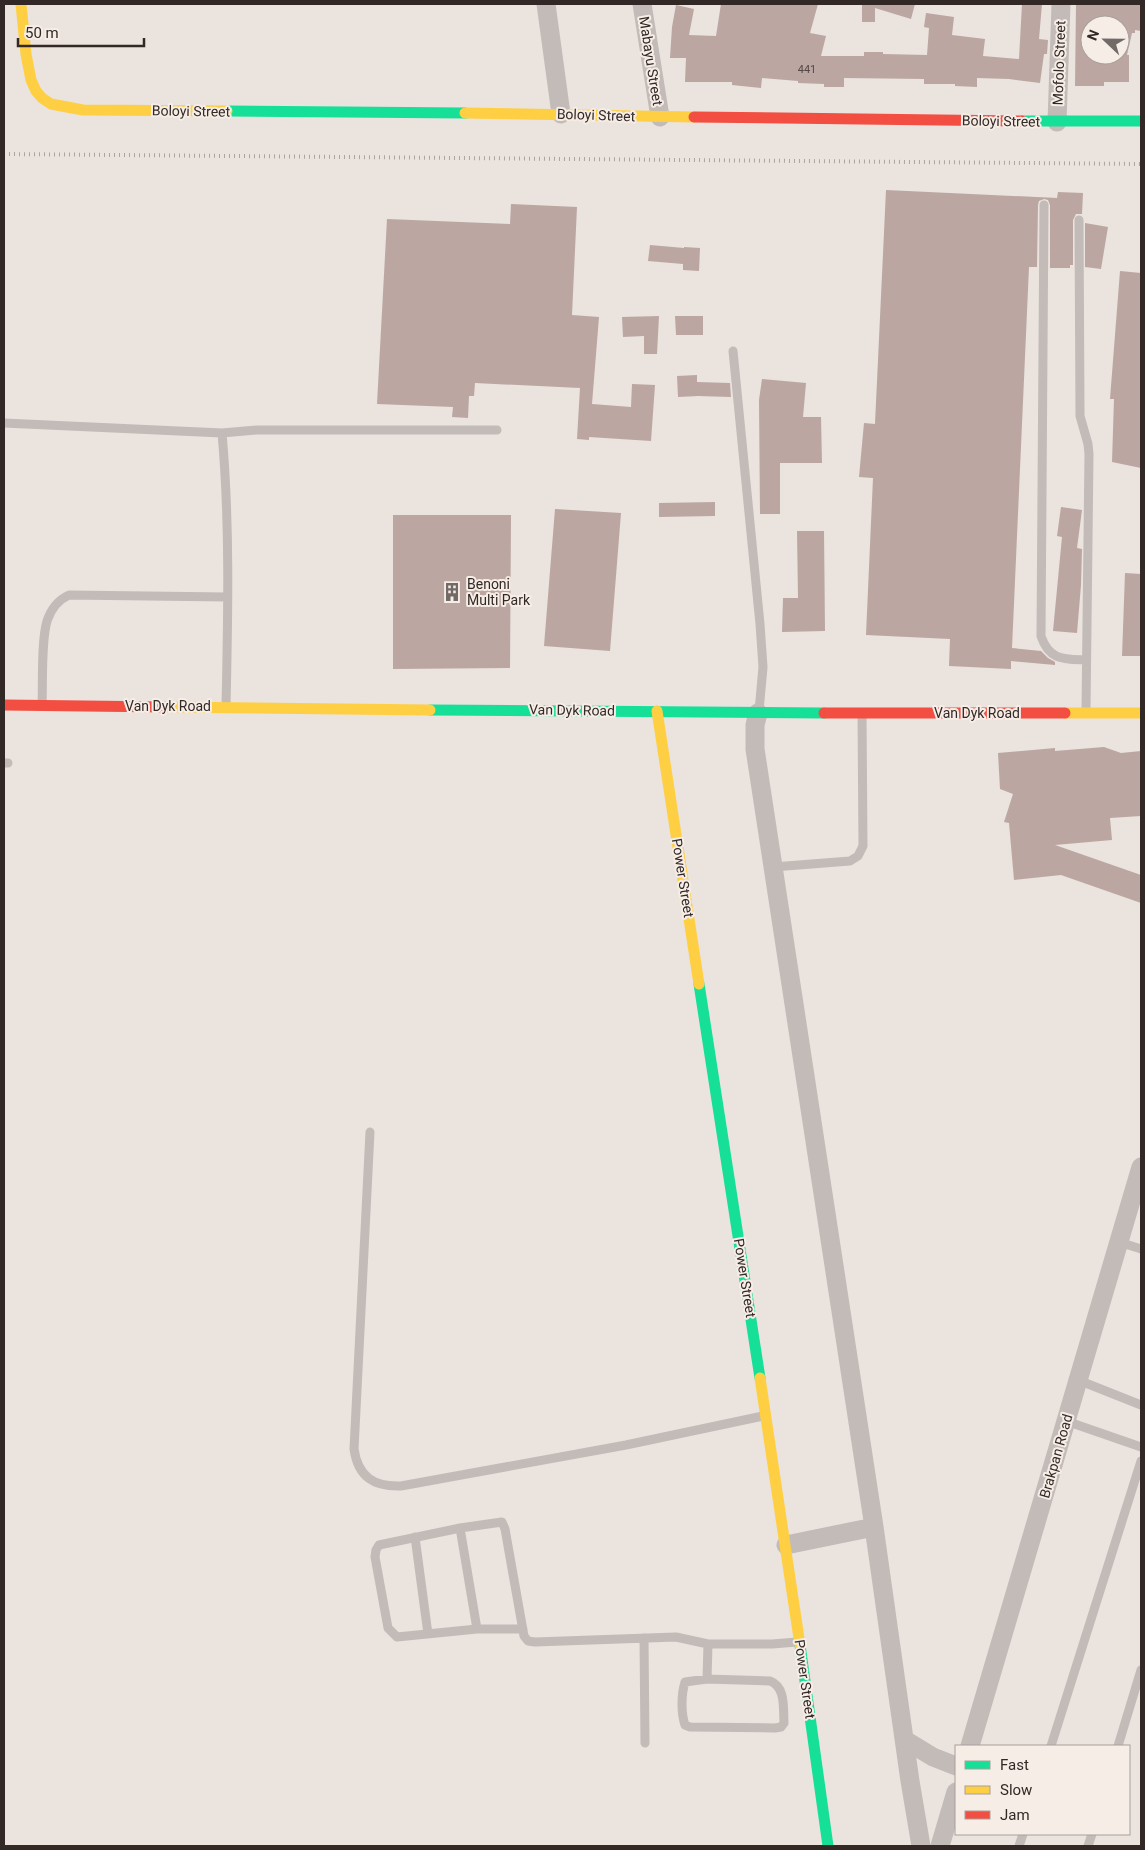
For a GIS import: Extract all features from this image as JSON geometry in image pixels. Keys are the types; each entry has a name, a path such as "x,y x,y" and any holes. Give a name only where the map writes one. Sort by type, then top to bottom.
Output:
{"street":[{"name":"Boloyi Street","path":"21,4 28,73 33,88 41,98 63,108 83,110 561,114 1056,122 1141,121"},
{"path":"546,4 561,114"},
{"name":"Mabayu Street","path":"642,4 660,117"},
{"name":"Mofolo Street","path":"1056,122 1061,4"},
{"name":"Van Dyk Road","path":"4,706 226,706 758,713 1141,713"},
{"name":"Power Street","path":"657,711 786,1545 828,1846"},
{"path":"758,713 755,726 755,748 921,1846"},
{"name":"Brakpan Road","path":"970,1745 1141,1167"},
{"path":"786,1545 874,1527"},
{"path":"905,1740 933,1758 955,1766"},
{"path":"940,1846 955,1795"}],"lane":[{"path":"1044,205 1041,636 1044,645 1057,657 1085,660"},
{"path":"1079,220 1080,416 1089,454 1085,660 1086,713"},
{"path":"733,351 763,666 758,713"},
{"path":"4,423 222,433 257,430 497,430"},
{"path":"222,433 226,466 226,706"},
{"path":"42,705 47,622 53,609 62,598 69,595 227,597"},
{"path":"773,867 850,861 858,856 863,846 862,713"},
{"path":"370,1132 354,1449 356,1459 367,1477 377,1483 401,1486 626,1445 766,1416"},
{"path":"1119,1242 1141,1249"},
{"path":"1078,1380 1141,1405"},
{"path":"1066,1421 1141,1447"},
{"path":"1051,1745 1141,1462"},
{"path":"523,1628 477,1629 396,1637 388,1628 375,1557 376,1550 379,1545 415,1537 498,1521 504,1524 523,1628 524,1636 528,1641 676,1637 708,1644 800,1642"},
{"path":"460,1528 477,1629"},
{"path":"415,1537 428,1634"},
{"path":"644,1638 645,1743"},
{"path":"707,1678 708,1644"},
{"path":"1118,1745 1141,1670"},
{"path":"707,1678 770,1681 777,1684 781,1691 784,1723 782,1727 690,1727 685,1725 682,1690 684,1682 707,1678"}],"building":[{"path":"721,4 818,4 810,33 826,36 821,56 864,56 864,52 927,55 929,28 924,27 926,13 954,17 952,35 985,39 983,56 1019,59 1022,4 1042,4 1039,39 1048,40 1047,54 1044,54 1040,83 1009,79 977,78 977,87 955,86 955,84 924,84 924,79 844,78 844,87 824,87 824,84 798,83 798,81 762,78 761,88 732,85 732,82 685,82 686,58 670,58 676,5 694,9 689,35 716,36"},
{"path":"862,4 915,4 911,19 875,8 875,22 862,22"},
{"path":"1076,4 1141,4 1141,31 1135,30 1135,33 1132,33 1130,42 1130,15 1080,15 1080,65 1129,65 1129,82 1104,82 1104,86 1075,86"},
{"path":"886,190 1057,198 1058,192 1083,193 1082,214 1076,214 1073,220 1073,265 1070,265 1070,268 1050,268 1050,205 1048,200 1044,199 1039,201 1038,205 1037,267 1029,267 1012,648 1041,651 1055,662 1055,665 1011,661 1011,669 949,666 950,639 866,635 873,478 859,477 864,423 875,424"},
{"path":"511,204 577,207 572,315 599,317 592,404 631,407 632,384 655,385 651,441 589,437 589,440 577,439 580,388 475,383 474,396 469,396 468,418 452,417 453,407 377,404 387,219 510,224"},
{"path":"1085,223 1108,227 1101,269 1085,267"},
{"path":"650,245 700,248 699,271 683,270 683,264 648,261"},
{"path":"1120,271 1141,273 1141,468 1112,462 1114,399 1110,399"},
{"path":"659,316 657,354 644,354 644,336 623,337 622,317"},
{"path":"675,316 703,316 703,335 676,335"},
{"path":"697,375 697,382 730,383 731,397 678,397 677,376"},
{"path":"762,379 806,383 803,417 821,417 822,463 780,463 780,514 760,514 759,400"},
{"path":"715,502 715,516 659,517 659,503"},
{"path":"1061,507 1082,510 1077,548 1082,549 1077,633 1053,631 1062,537 1057,536"},
{"path":"555,509 621,513 610,651 544,646"},
{"name":"Benoni Multi Park","path":"393,515 511,515 510,668 393,669"},
{"path":"797,531 824,531 825,631 782,632 783,598 798,598"},
{"path":"1125,573 1141,574 1141,656 1122,656"},
{"path":"1104,747 1121,753 1141,751 1141,816 1110,818 1112,840 1055,845 1141,875 1141,903 1061,875 1014,880 1009,823 1004,822 1013,794 1000,789 998,753 1055,748 1055,751"}],"railway":[{"path":"4,154 1141,164"}],"traffic: fast":[{"path":"227,111 465,113"},
{"path":"1022,121 1141,121"},
{"path":"430,710 824,713"},
{"path":"699,984 760,1378"},
{"path":"800,1645 828,1846"}],"traffic: slow":[{"path":"21,4 26,54 31,80 36,91 51,104 83,110 227,111"},
{"path":"465,113 694,117"},
{"path":"165,707 430,710"},
{"path":"657,711 699,984"},
{"path":"1065,713 1141,713"},
{"path":"760,1378 800,1645"}],"traffic: jam":[{"path":"694,117 1022,121"},
{"path":"4,705 165,707"},
{"path":"824,713 1065,713"}],"place":[{"name":"Benoni Multi Park","path":"452,592"}]}
